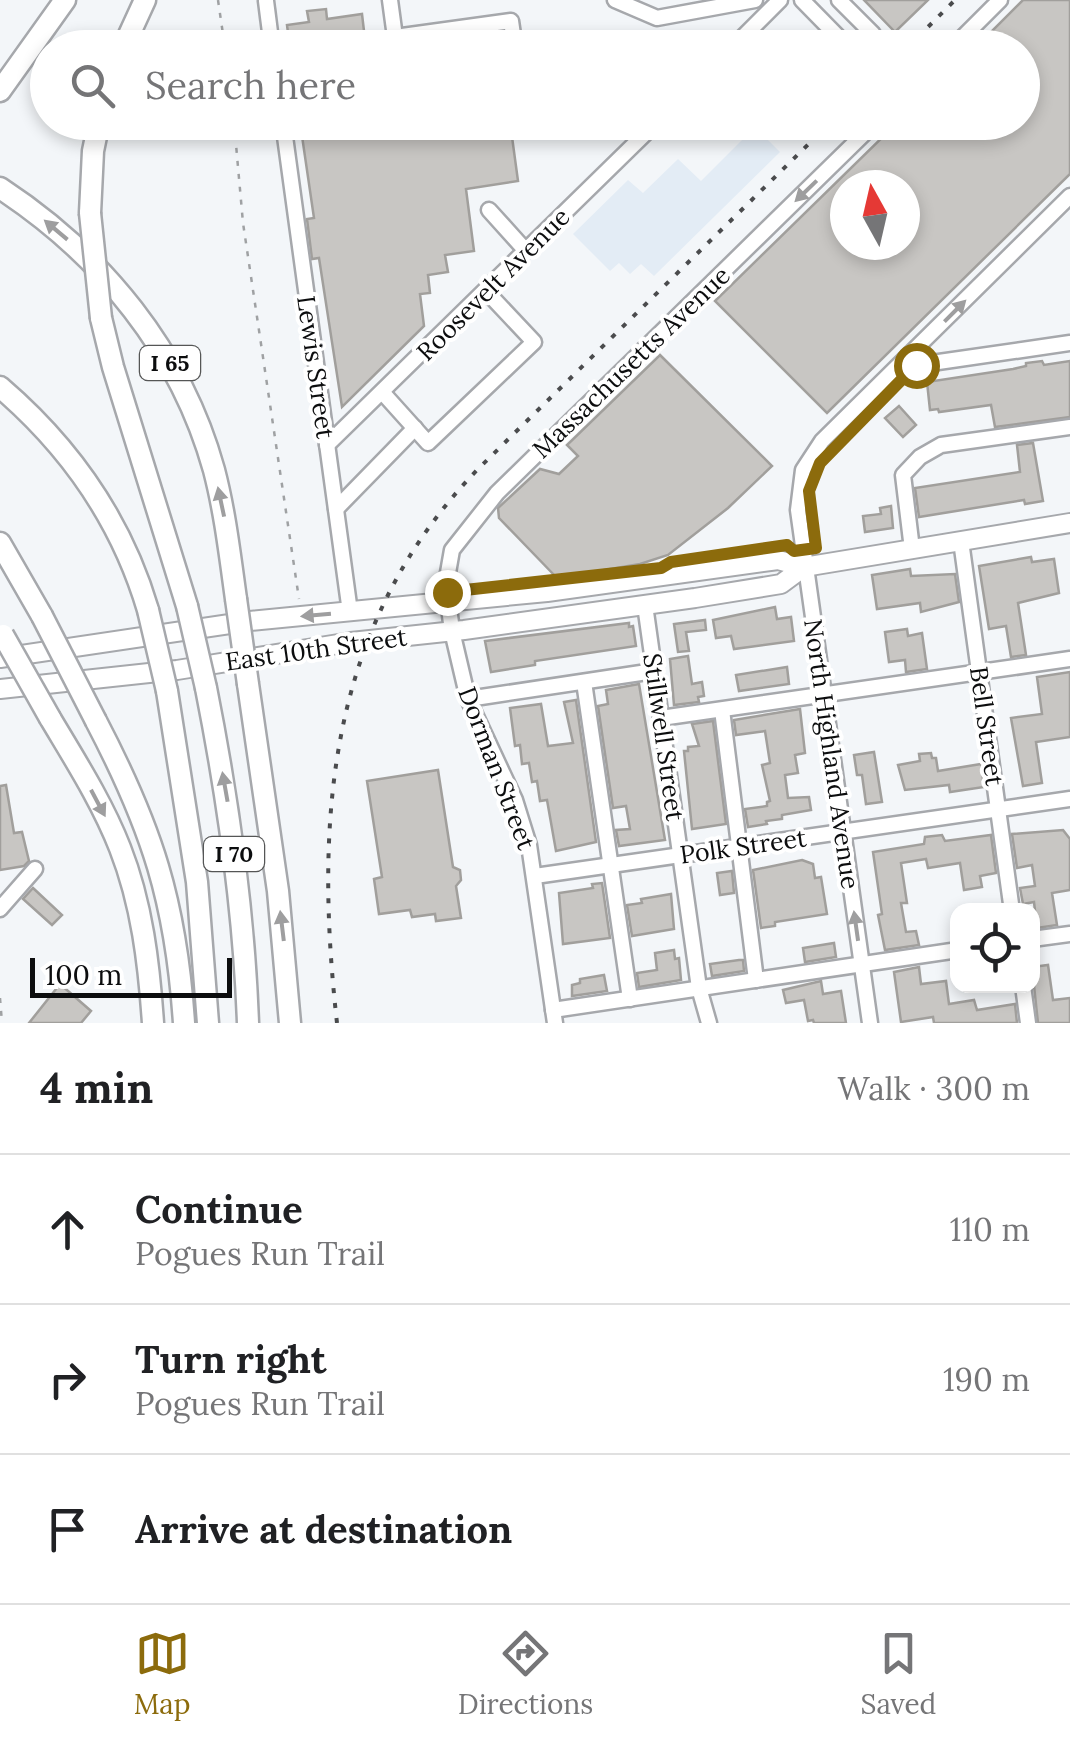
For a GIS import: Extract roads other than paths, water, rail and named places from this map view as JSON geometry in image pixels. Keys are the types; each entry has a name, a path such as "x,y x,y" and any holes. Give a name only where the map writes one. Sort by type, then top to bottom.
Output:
{"highway":[{"path":"44,30 65,0"},
{"path":"131,30 145,0"},
{"path":"6,83 30,49"},
{"name":"I 70","path":"96,140 91,249 102,318 113,367 187,606 206,688 227,794 248,1023"},
{"name":"I 65","path":"0,188 60,232 132,306 168,360 202,432 214,472 236,599 278,890 290,1023"},
{"path":"0,388 47,431 97,497 130,558 148,610 167,691 197,882 208,1023"},
{"path":"0,542 96,720 132,793 159,863 177,949 184,1023"},
{"path":"1,631 108,822 130,877 145,944 154,1023"}],"main road":[{"name":"East 10th Street","path":"0,658 217,625 448,602 778,560 804,567 1070,522"},
{"name":"East 10th Street","path":"0,689 143,674 380,638 645,605 780,584 804,567"}],"street":[{"path":"390,0 394,30"},
{"path":"615,0 657,18 754,0"},
{"path":"750,30 780,0"},
{"path":"802,0 831,30"},
{"path":"839,0 869,30"},
{"path":"970,30 1000,0"},
{"path":"266,1 270,30"},
{"path":"441,30 511,21 512,30"},
{"name":"Lewis Street","path":"285,140 350,612"},
{"name":"Roosevelt Avenue","path":"327,445 638,140"},
{"name":"Massachusetts Avenue","path":"452,632 446,572 452,550 497,493 858,140"},
{"path":"896,368 1070,196"},
{"path":"489,210 526,251"},
{"path":"383,393 428,442 534,342 486,290"},
{"path":"896,368 1070,343"},
{"name":"North Highland Avenue","path":"870,1023 804,567 798,486 802,470 815,449 896,368"},
{"path":"912,549 903,474 920,457 941,445 1070,426"},
{"path":"336,509 415,428"},
{"name":"Bell Street","path":"961,541 1011,903"},
{"name":"Stillwell Street","path":"645,605 699,988 709,1023"},
{"name":"Dorman Street","path":"452,632 468,699 520,814 535,876 554,1016"},
{"path":"661,718 1070,659"},
{"path":"468,699 654,672"},
{"path":"584,682 630,998"},
{"path":"722,710 756,980"},
{"name":"Polk Street","path":"535,876 1070,799"},
{"path":"0,909 35,870"},
{"path":"1040,938 1070,934"},
{"path":"554,1016 630,998 950,951"},
{"path":"1024,993 1028,1023"}],"railway":[{"path":"925,30 955,0"},
{"path":"337,1023 328,872 332,798 343,727 362,658 390,591 429,528 479,468 813,140"}]}
